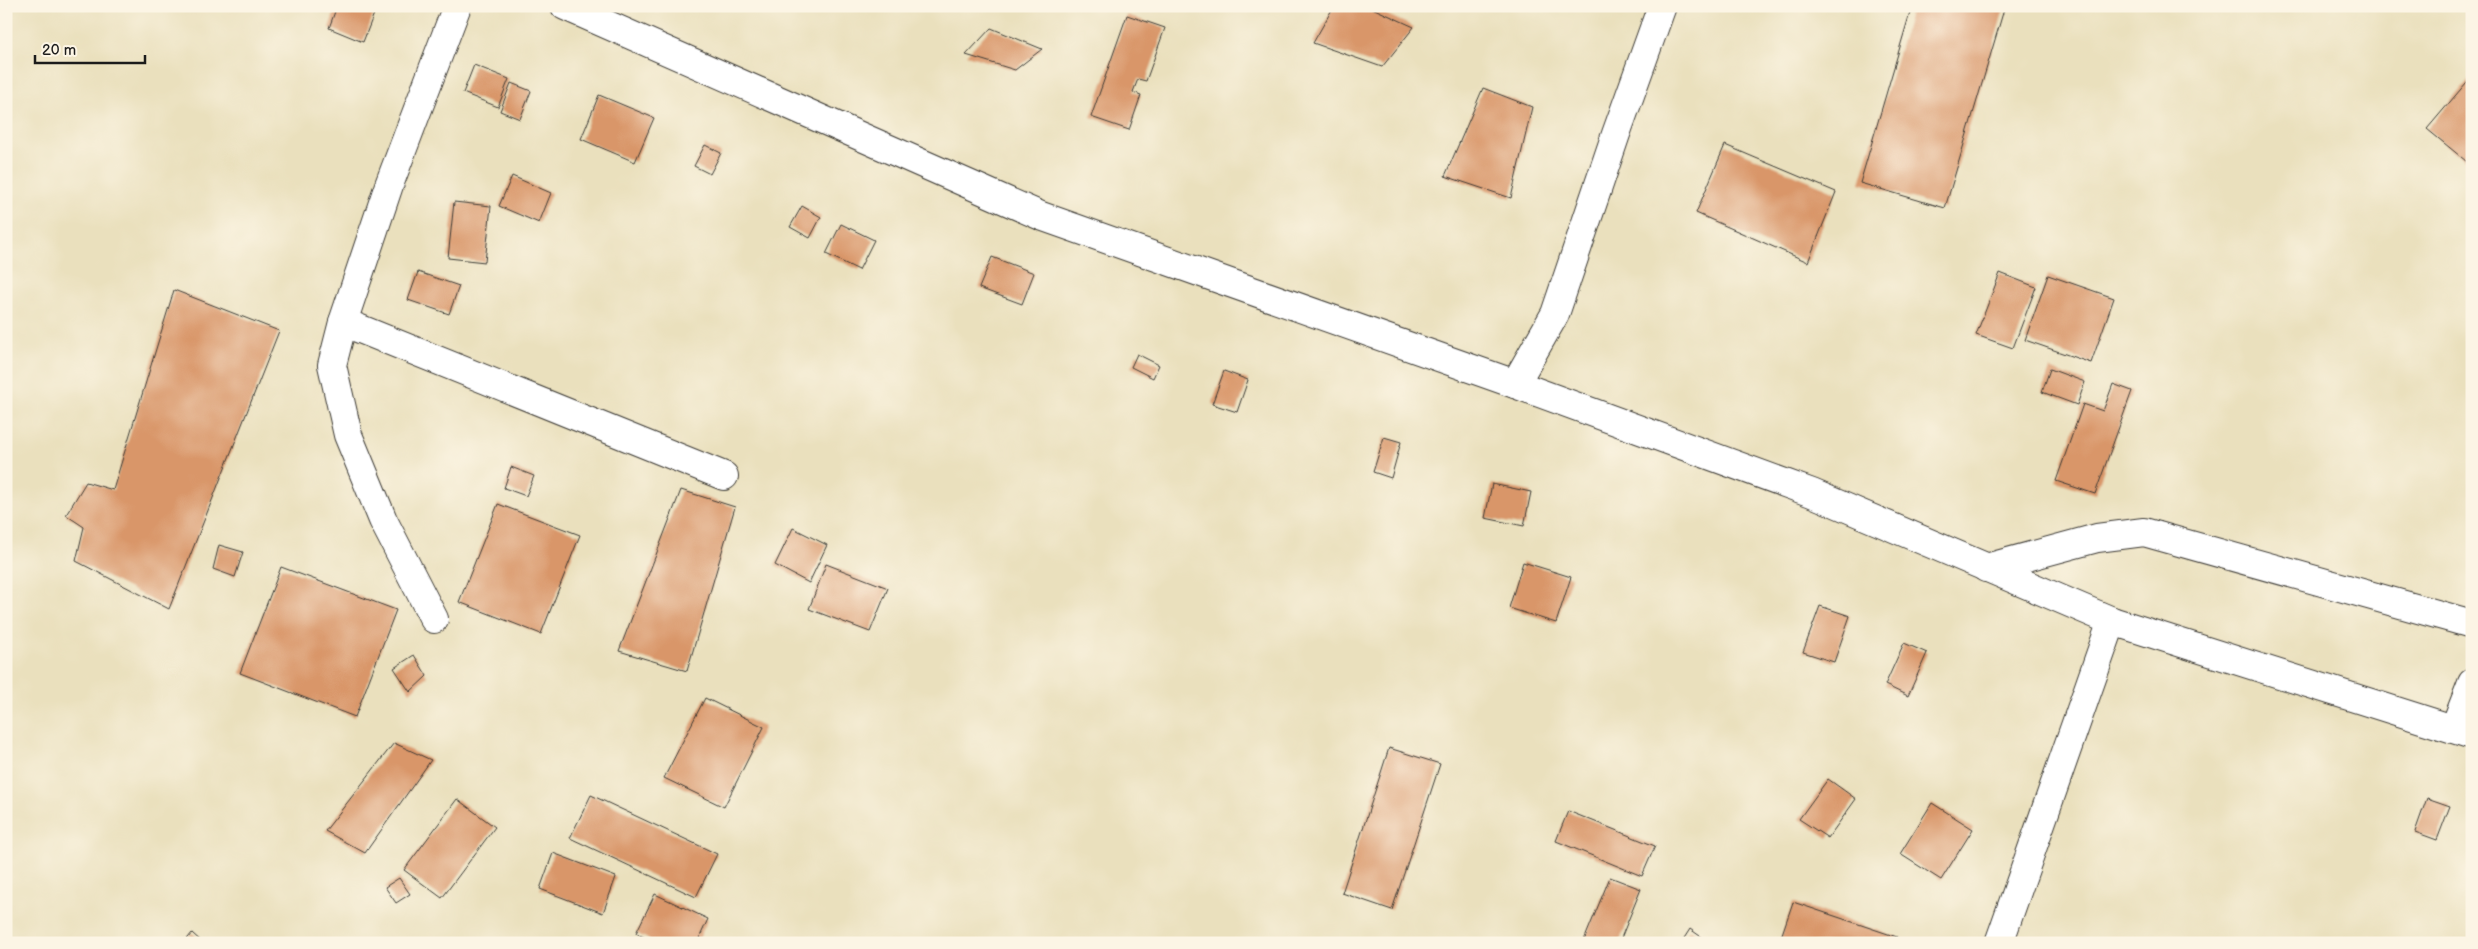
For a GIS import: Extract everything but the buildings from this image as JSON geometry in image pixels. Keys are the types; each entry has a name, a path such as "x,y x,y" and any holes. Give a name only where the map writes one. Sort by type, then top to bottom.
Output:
{"street":[{"path":"434,618 383,520 348,435 332,365 343,322 389,185 457,6"},
{"path":"566,6 1041,216 1515,384 1812,493 2112,621 2463,732 2472,683"},
{"path":"1515,384 1554,314 1662,6"},
{"path":"343,322 724,476"},
{"path":"1986,568 2097,538 2144,532 2472,624"},
{"path":"2002,942 2112,621"}]}
